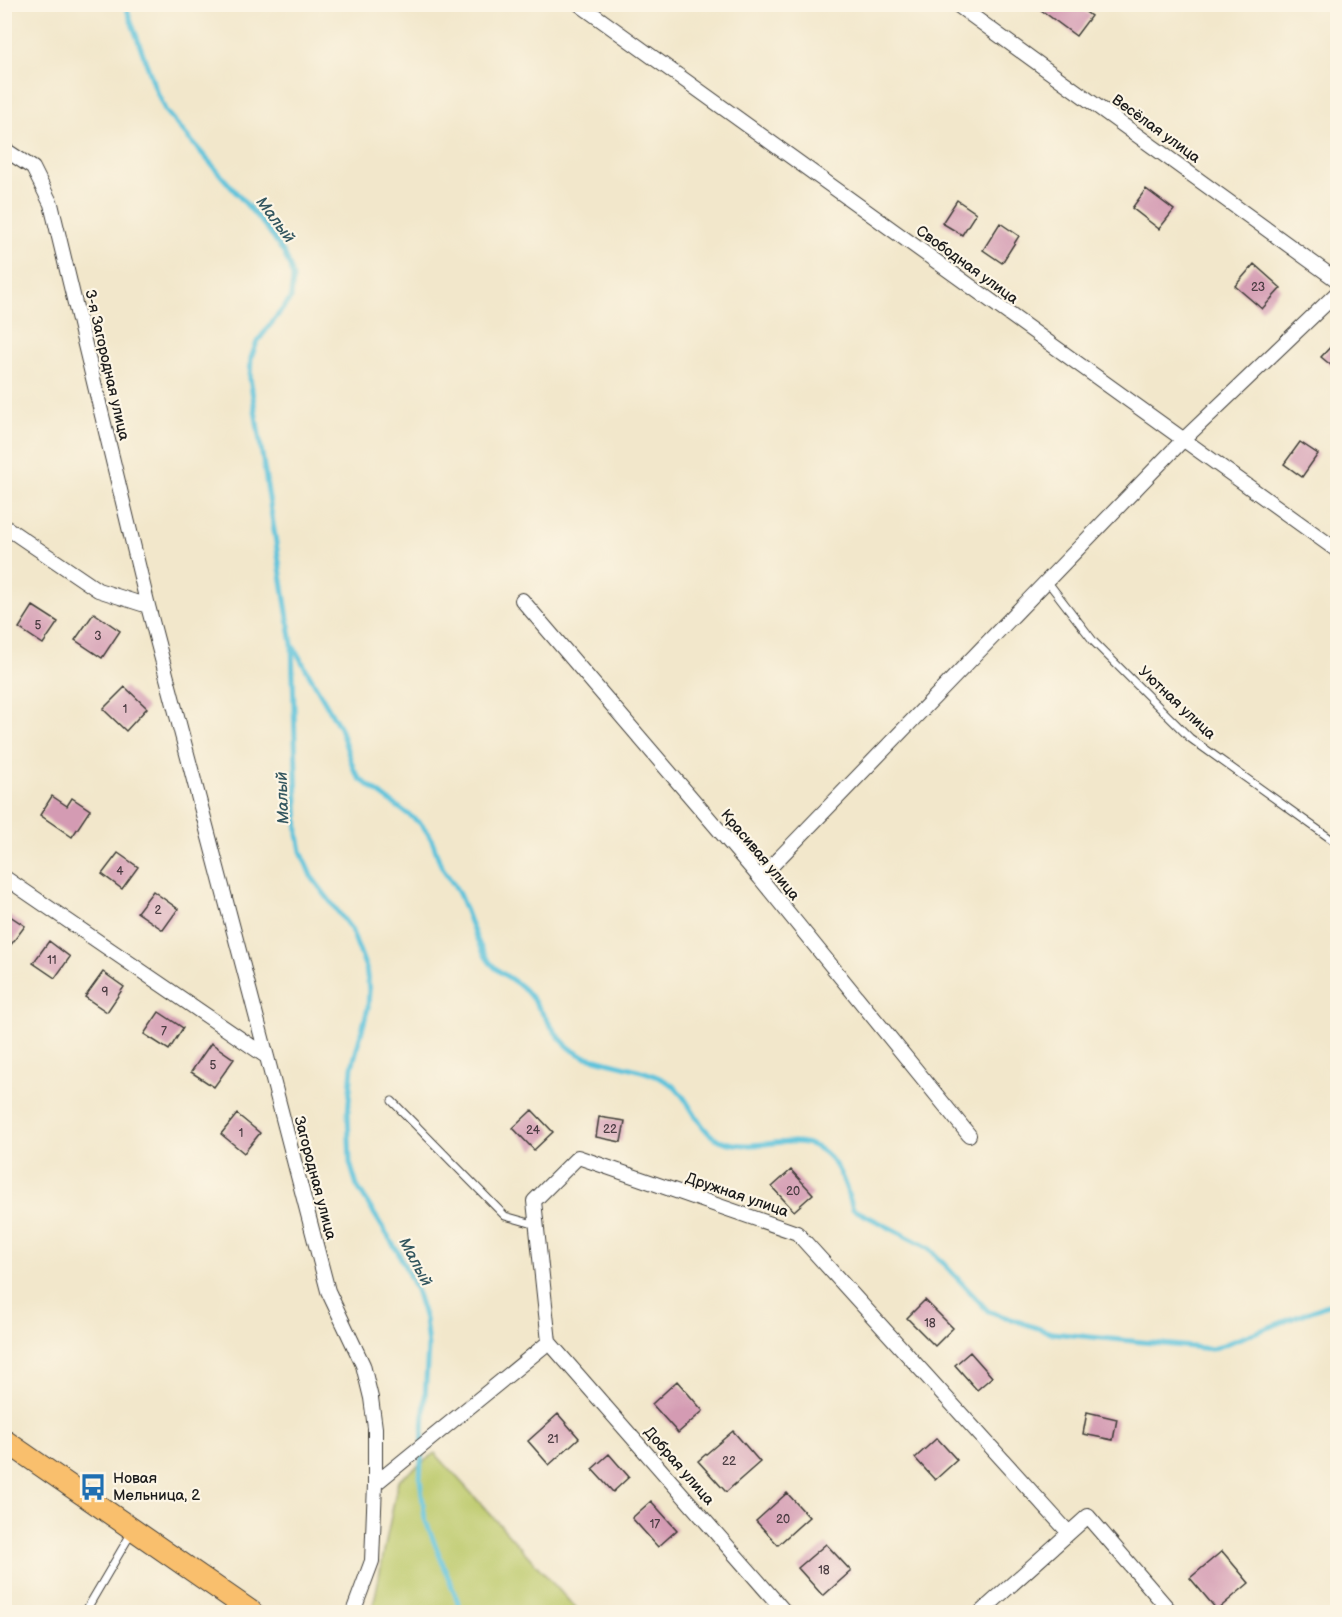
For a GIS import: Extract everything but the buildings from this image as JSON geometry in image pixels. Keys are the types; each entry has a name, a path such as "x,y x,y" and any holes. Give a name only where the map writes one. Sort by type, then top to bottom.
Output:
{"main road":[{"path":"4,1440 252,1612"}],"street":[{"name":"Свободная улица","path":"579,4 1182,441 1338,551"},
{"name":"Весёлая улица","path":"956,4 1338,280"},
{"name":"3-я Загородная улица","path":"4,148 33,168 51,204 148,606 267,1057"},
{"path":"760,878 1182,441 1338,292"},
{"path":"4,526 98,590 148,606"},
{"name":"Красивая улица","path":"522,600 760,878 969,1135"},
{"path":"4,878 267,1057"},
{"name":"Загородная улица","path":"267,1057 328,1291 363,1365 371,1398 375,1428 372,1561 353,1612"},
{"name":"Дружная улица","path":"549,1342 534,1201 578,1157 797,1233 1069,1533"},
{"path":"375,1484 549,1342"},
{"name":"Добрая улица","path":"549,1342 785,1612"},
{"path":"981,1612 1088,1516 1171,1612"}],"lane":[{"name":"Уютная улица","path":"1047,581 1094,642 1190,738 1338,844"},
{"path":"392,1101 506,1216 537,1225"},
{"path":"85,1612 134,1530"}],"green space":[{"path":"435,1453 579,1612 372,1612 398,1481"}],"waterway":[{"name":"Малый","path":"125,4 166,112 266,227 284,253 293,278 291,298 257,342 251,358 250,378 292,644 298,835 301,851 311,876 351,929 366,968 369,990 368,1008 352,1067 348,1113 350,1163 357,1186 399,1254 416,1290 425,1319 428,1347 420,1479 425,1519 462,1612"},
{"path":"293,646 340,728 354,770 360,779 420,823 428,833 442,867 459,894 486,957 499,971 524,989 556,1033 570,1048 583,1056 643,1072 669,1083 682,1095 700,1124 712,1136 720,1140 742,1145 806,1143 827,1154 840,1173 853,1209 929,1248 988,1311 1052,1333 1212,1349 1338,1301"}],"place":[{"name":"Новая Мельница, 2","path":"93,1487"}]}
